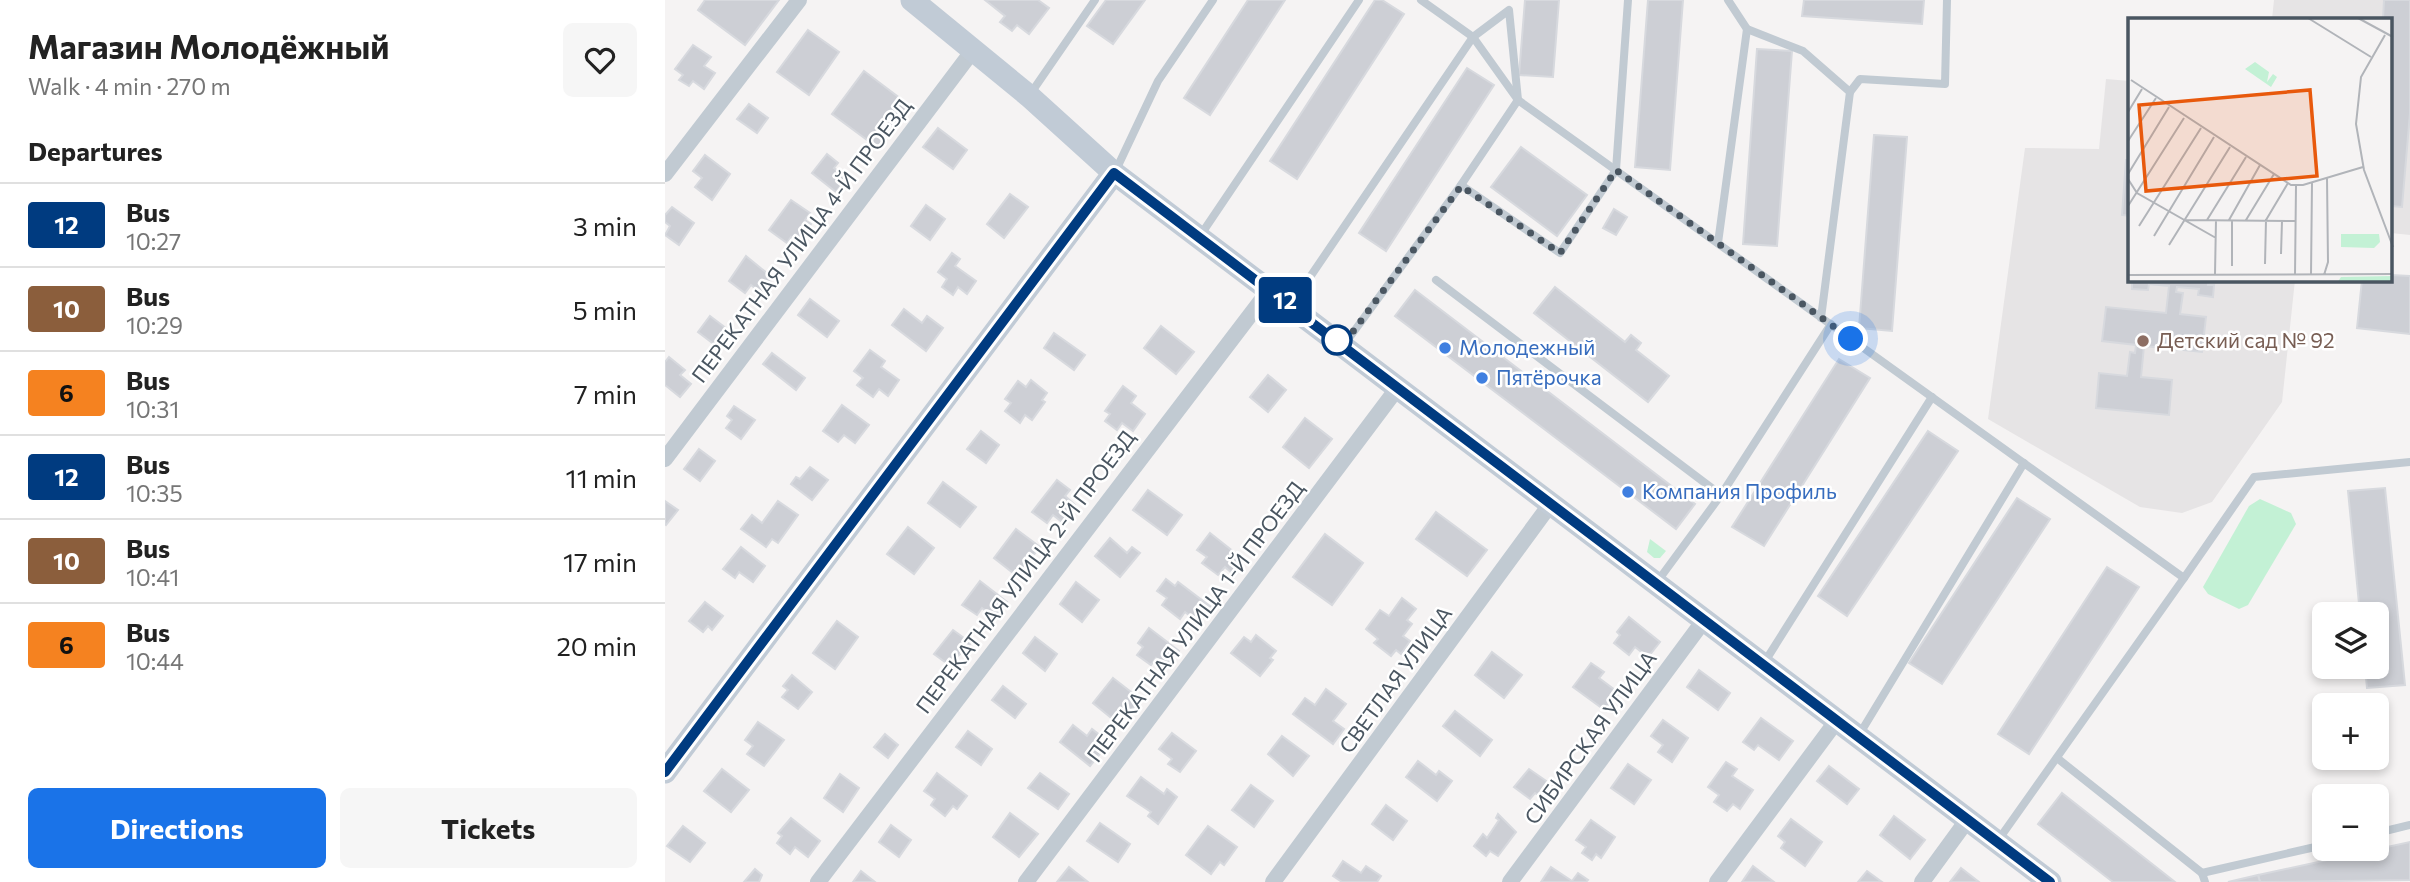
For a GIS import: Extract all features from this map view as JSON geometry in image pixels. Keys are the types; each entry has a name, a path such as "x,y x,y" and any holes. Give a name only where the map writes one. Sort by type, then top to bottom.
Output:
{"main road":[{"path":"912,0 1029,96 1114,173 1291,304 2050,882"},
{"path":"665,772 1114,173"}],"street":[{"path":"665,174 799,0"},
{"name":"ПЕРЕКАТНАЯ УЛИЦА 4-Й ПРОЕЗД","path":"665,458 974,49"},
{"name":"ПЕРЕКАТНАЯ УЛИЦА 2-Й ПРОЕЗД","path":"818,882 1173,412 1270,289"},
{"name":"ПЕРЕКАТНАЯ УЛИЦА 1-Й ПРОЕЗД","path":"1026,882 1399,386"},
{"name":"СВЕТЛАЯ УЛИЦА","path":"1273,882 1552,502"},
{"name":"СИБИРСКАЯ УЛИЦА","path":"1510,882 1705,619"},
{"path":"1717,882 1837,719"},
{"path":"1922,882 1968,819"}],"lane":[{"path":"1029,96 1095,0"},
{"path":"1114,173 1158,80 1213,0"},
{"path":"1200,236 1359,0"},
{"path":"1421,0 1473,37 1518,100 2184,578"},
{"path":"1343,345 1461,186 1518,100 1510,0"},
{"path":"1461,186 1560,253 1616,170 1628,0"},
{"path":"1728,0 1747,29 1803,51 1850,93"},
{"path":"1821,318 1850,93 1860,79 1945,84 1947,0"},
{"path":"1291,304 1473,37 1509,10"},
{"path":"1718,243 1747,29"},
{"path":"1436,280 1721,495"},
{"path":"1657,582 1721,495 1831,324"},
{"path":"1764,663 1933,397"},
{"path":"1997,841 2254,477 2410,462"},
{"path":"1859,735 2024,463"},
{"path":"2057,758 2202,873 2205,882"},
{"path":"2389,830 2410,825"},
{"path":"2202,873 2312,848"}],"shaded area":[{"path":"2274,0 2410,0 2410,235 2393,233 2393,18 2272,18"},
{"name":"Детский сад № 92","path":"2106,79 2128,81 2128,282 2295,282 2282,402 2212,502 2182,513 2140,507 1988,419 2025,148 2099,149"}],"green space":[{"path":"2260,499 2291,513 2296,524 2248,605 2239,609 2208,594 2203,587 2249,506"},
{"path":"1650,539 1666,551 1660,558 1654,558 1647,552"}],"building":[{"path":"705,0 779,0 745,45 698,10"},
{"path":"985,0 1038,0 1049,8 1029,34 1017,25 1012,31 1000,22 1005,16"},
{"path":"1106,0 1145,0 1113,44 1087,26"},
{"path":"1248,0 1285,0 1210,115 1184,98"},
{"path":"1375,0 1382,0 1404,14 1297,179 1270,161"},
{"path":"1525,0 1559,0 1553,77 1519,75"},
{"path":"1648,0 1683,0 1670,170 1635,167"},
{"path":"1804,0 1924,0 1922,24 1802,16"},
{"path":"2384,0 2410,0 2410,113 2402,207 2393,206 2393,18 2383,18"},
{"path":"808,30 839,52 809,95 777,72"},
{"path":"693,45 711,57 704,66 715,73 704,89 693,81 689,86 679,80 683,75 675,69"},
{"path":"1757,49 1792,51 1777,246 1743,244"},
{"path":"1467,68 1494,85 1386,251 1359,233"},
{"path":"864,71 909,105 878,148 832,114"},
{"path":"749,104 768,118 757,133 737,119"},
{"path":"938,128 967,150 953,169 923,147"},
{"path":"1874,135 1907,137 1892,331 1859,328"},
{"path":"1521,147 1587,195 1557,236 1491,187"},
{"path":"827,154 838,163 834,168 846,178 836,192 812,173"},
{"path":"705,155 730,174 712,200 695,187 702,178 693,171"},
{"path":"2126,160 2128,160 2128,216 2122,215"},
{"path":"1010,194 1028,207 1004,238 987,224"},
{"path":"791,200 810,213 805,220 811,224 798,242 791,237 787,243 769,230"},
{"path":"926,205 945,219 930,240 911,226"},
{"path":"672,207 694,223 679,245 665,235 670,226 665,222 665,215"},
{"path":"1614,209 1627,217 1616,235 1603,228"},
{"path":"952,253 960,259 955,266 976,281 967,294 958,287 953,295 942,287 947,279 938,272"},
{"path":"746,256 773,278 761,293 751,285 745,293 729,281"},
{"path":"2393,275 2410,276 2410,334 2357,328 2362,282 2393,282"},
{"path":"2132,282 2209,282 2208,285 2214,285 2213,297 2198,295 2199,289 2177,287 2176,292 2183,293 2180,314 2206,317 2202,352 2144,346 2141,377 2172,380 2169,415 2096,408 2099,373 2127,376 2130,352 2135,353 2136,345 2102,341 2106,307 2166,313 2169,286 2149,284 2148,290 2132,289"},
{"path":"1555,287 1625,342 1631,335 1641,343 1636,350 1669,376 1648,402 1534,313"},
{"path":"1415,290 1695,504 1676,529 1395,316"},
{"path":"810,299 839,321 827,337 798,315"},
{"path":"904,309 922,323 927,316 943,328 926,351 892,325"},
{"path":"710,316 731,332 719,348 698,332"},
{"path":"1161,326 1194,352 1176,374 1144,348"},
{"path":"1054,333 1085,355 1074,370 1044,348"},
{"path":"870,350 885,361 881,367 899,380 888,396 879,389 873,397 857,385 863,378 854,371"},
{"path":"772,353 805,378 796,390 763,364"},
{"path":"669,357 685,370 680,375 691,384 680,397 665,385 665,362"},
{"path":"1839,359 1870,378 1764,546 1732,527"},
{"path":"1268,375 1286,390 1268,412 1250,397"},
{"path":"1031,380 1047,393 1042,400 1045,402 1032,420 1025,415 1020,423 1005,411 1011,403 1005,399 1018,381 1026,387"},
{"path":"1123,386 1136,396 1131,403 1145,414 1133,431 1122,423 1117,430 1105,421 1110,414 1105,411"},
{"path":"842,405 869,425 855,443 844,435 838,442 823,431"},
{"path":"734,406 755,420 741,439 726,428 732,420 727,416"},
{"path":"1305,418 1332,439 1309,468 1283,447"},
{"path":"981,431 999,445 986,463 967,449"},
{"path":"1928,431 1958,451 1847,616 1818,596"},
{"path":"699,449 715,461 700,481 684,469"},
{"path":"810,467 828,480 812,500 791,484 796,477 800,479"},
{"path":"1057,480 1070,490 1065,496 1075,505 1062,522 1053,515 1047,523 1032,512"},
{"path":"943,482 976,507 960,527 928,503"},
{"path":"2385,488 2405,685 2367,688 2366,679 2389,679 2389,602 2359,602 2348,491"},
{"path":"1148,490 1182,515 1167,535 1133,510"},
{"path":"2017,498 2050,519 1942,684 1909,663"},
{"path":"665,501 678,510 666,525 665,524"},
{"path":"778,501 798,515 778,543 772,539 766,547 741,529 752,515 762,523"},
{"path":"1436,512 1487,550 1467,576 1416,539"},
{"path":"908,527 934,548 914,574 887,554"},
{"path":"1016,529 1040,547 1017,576 994,558"},
{"path":"1210,533 1244,560 1233,574 1225,567 1218,575 1202,563 1207,557 1197,550"},
{"path":"1325,534 1363,563 1332,605 1293,577"},
{"path":"1110,538 1127,553 1132,547 1140,553 1120,577 1095,556"},
{"path":"741,547 765,566 753,582 739,572 735,578 723,569"},
{"path":"2107,567 2139,587 2029,754 1998,734"},
{"path":"1166,579 1175,586 1178,582 1211,607 1199,623 1185,612 1180,619 1162,605 1167,598 1157,591"},
{"path":"980,581 1007,602 995,618 982,608 977,615 962,605"},
{"path":"1076,582 1099,600 1082,622 1060,604"},
{"path":"1402,598 1416,609 1407,620 1412,624 1403,636 1410,641 1401,654 1396,650 1391,656 1374,643 1378,639 1366,629 1380,610 1389,616"},
{"path":"705,602 723,616 712,630 708,626 703,632 689,621"},
{"path":"1629,617 1660,642 1648,657 1635,647 1629,655 1614,643 1620,635 1617,632"},
{"path":"837,621 858,637 835,669 813,653"},
{"path":"1149,628 1179,651 1167,666 1156,658 1151,665 1137,655 1143,647 1138,643"},
{"path":"953,630 971,643 949,665 934,654"},
{"path":"1256,635 1276,651 1270,658 1273,660 1260,676 1231,653 1244,637 1251,642"},
{"path":"1035,637 1057,654 1045,671 1023,653"},
{"path":"1492,652 1522,675 1504,698 1475,675"},
{"path":"1591,663 1604,672 1599,678 1619,693 1606,711 1573,687"},
{"path":"1699,670 1730,693 1718,710 1687,687"},
{"path":"792,675 812,692 798,709 782,697 788,690 783,686"},
{"path":"1113,678 1140,699 1120,725 1093,703"},
{"path":"1003,686 1026,704 1015,718 992,700"},
{"path":"1326,689 1346,704 1333,721 1344,729 1333,744 1293,714 1305,698 1315,705"},
{"path":"1455,711 1492,740 1480,756 1443,726"},
{"path":"1761,718 1793,741 1779,760 1758,745 1754,750 1743,742"},
{"path":"1663,720 1688,738 1672,762 1658,752 1663,745 1651,736"},
{"path":"758,722 784,740 764,766 747,754 753,746 745,740"},
{"path":"1073,725 1087,736 1092,729 1106,740 1101,747 1104,749 1090,766 1060,742"},
{"path":"968,731 992,749 981,765 956,747"},
{"path":"1172,733 1196,751 1180,772 1168,764 1172,759 1159,749"},
{"path":"885,734 898,745 888,758 874,747"},
{"path":"1282,736 1309,756 1293,776 1268,754"},
{"path":"1418,761 1436,775 1439,771 1452,781 1437,801 1406,777"},
{"path":"1726,762 1737,769 1732,776 1753,790 1740,809 1733,804 1727,811 1714,802 1719,795 1708,787"},
{"path":"1628,764 1651,780 1634,804 1611,788"},
{"path":"1829,766 1859,789 1847,804 1817,781"},
{"path":"722,769 749,790 731,812 704,791"},
{"path":"1529,769 1552,785 1543,798 1535,793 1530,799 1514,787"},
{"path":"937,773 967,796 957,809 953,806 945,816 931,805 935,799 924,791"},
{"path":"1040,773 1069,794 1058,809 1028,788"},
{"path":"840,774 859,788 843,812 824,798"},
{"path":"1141,777 1164,794 1167,789 1177,797 1158,824 1148,816 1151,812 1127,796"},
{"path":"1251,785 1273,801 1254,827 1232,810"},
{"path":"2062,793 2175,882 2113,882 2038,824"},
{"path":"1386,805 1407,821 1393,840 1372,824"},
{"path":"1010,813 1038,834 1019,857 993,837"},
{"path":"1498,814 1516,832 1498,856 1490,851 1486,856 1474,846 1483,834 1487,838 1499,820 1496,818"},
{"path":"1894,816 1925,840 1910,859 1880,835"},
{"path":"791,818 820,841 808,857 795,847 790,854 777,843 782,836 778,833"},
{"path":"1791,819 1822,842 1805,866 1781,848 1785,842 1778,836"},
{"path":"1591,820 1615,837 1601,858 1596,854 1592,860 1582,853 1586,847 1576,840"},
{"path":"1100,823 1130,844 1118,862 1087,841"},
{"path":"891,825 911,840 899,857 879,842"},
{"path":"683,826 705,843 690,862 667,846"},
{"path":"1208,826 1237,847 1224,865 1220,862 1211,874 1186,855"},
{"path":"2410,842 2410,880 2260,882 2258,875 2322,861 2389,861 2389,847"},
{"path":"1343,861 1361,873 1366,866 1381,876 1377,882 1342,882 1333,876"},
{"path":"1753,866 1774,882 1742,882"},
{"path":"1069,867 1088,882 1057,882"},
{"path":"1551,867 1572,881 1578,873 1588,880 1586,882 1541,882"},
{"path":"1961,868 1979,882 1950,882"},
{"path":"755,869 762,875 759,882 744,882"},
{"path":"861,871 875,882 853,882"},
{"path":"1867,871 1882,882 1858,882"},
{"path":"2258,875 2260,882 2228,882"}],"bus line":[{"name":"12","path":"665,772 1114,173 1218,249 2050,882"}],"place":[{"name":"Детский сад № 92","path":"2143,341"},
{"name":"Молодежный","path":"1445,348"},
{"name":"Пятёрочка","path":"1482,378"},
{"name":"Компания Профиль","path":"1628,492"}],"route":[{"path":"1337,340 1343,345 1461,186 1560,253 1616,170 1851,339"}]}
